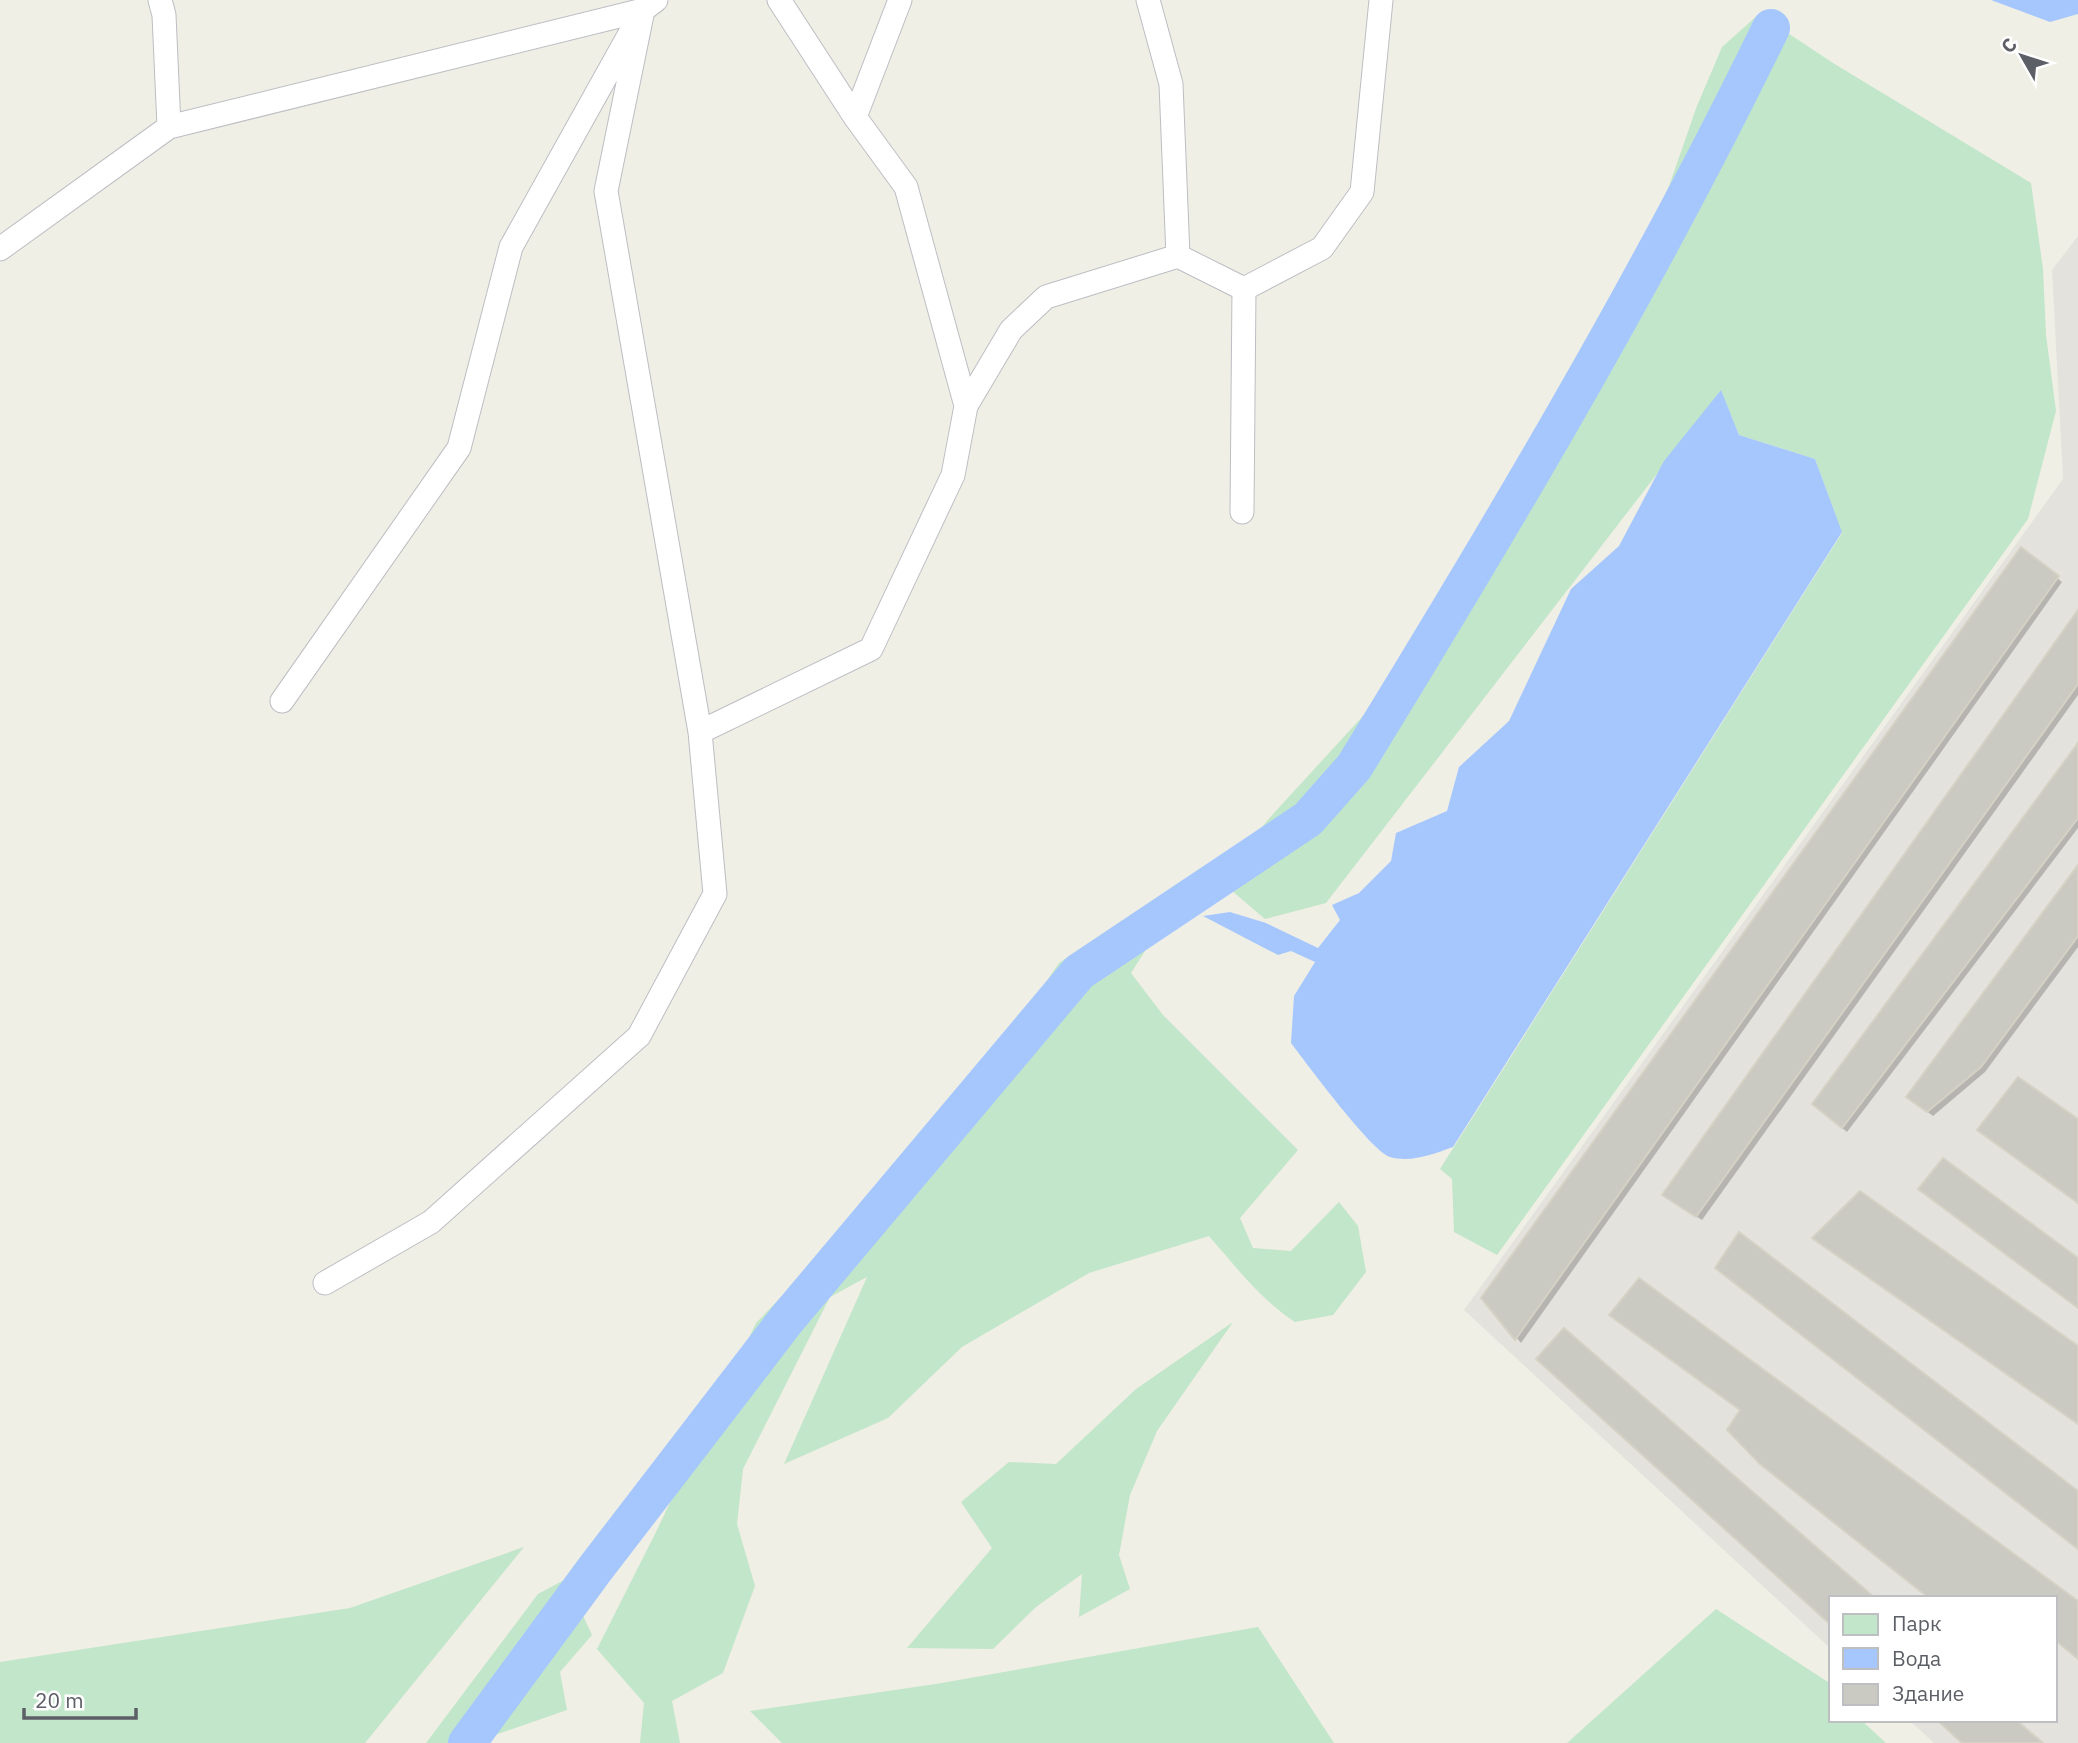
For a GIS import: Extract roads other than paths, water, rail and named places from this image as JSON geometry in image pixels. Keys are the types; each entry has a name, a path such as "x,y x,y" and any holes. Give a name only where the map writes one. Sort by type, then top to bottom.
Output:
{"lane":[{"path":"160,0 164,15 169,127"},
{"path":"779,0 855,117 906,187 966,406"},
{"path":"855,117 900,0"},
{"path":"1148,0 1171,84 1178,256"},
{"path":"1244,289 1322,248 1362,192 1381,0"},
{"path":"0,249 169,127 649,5"},
{"path":"282,701 459,448 511,247 649,5"},
{"path":"325,1283 431,1222 639,1036 715,894 700,732 606,191 649,5"},
{"path":"700,732 871,649 953,475 966,406 1011,330 1045,297 1178,256 1244,289"},
{"path":"1242,512 1244,289"}],"water":[{"path":"1991,0 2078,0 2078,14 2050,22"},
{"path":"1721,390 1739,435 1815,459 1842,532 1453,1147 1414,1158 1390,1157 1355,1124 1291,1043 1294,996 1315,962 1291,951 1278,955 1203,916 1230,912 1266,923 1318,948 1340,920 1332,905 1359,893 1391,861 1396,833 1447,811 1459,767 1509,721 1571,589 1619,546 1664,461"}],"waterway":[{"path":"467,1743 595,1569 787,1319 1079,972 1308,819 1354,767 1572,403 1724,123 1771,28"}]}
